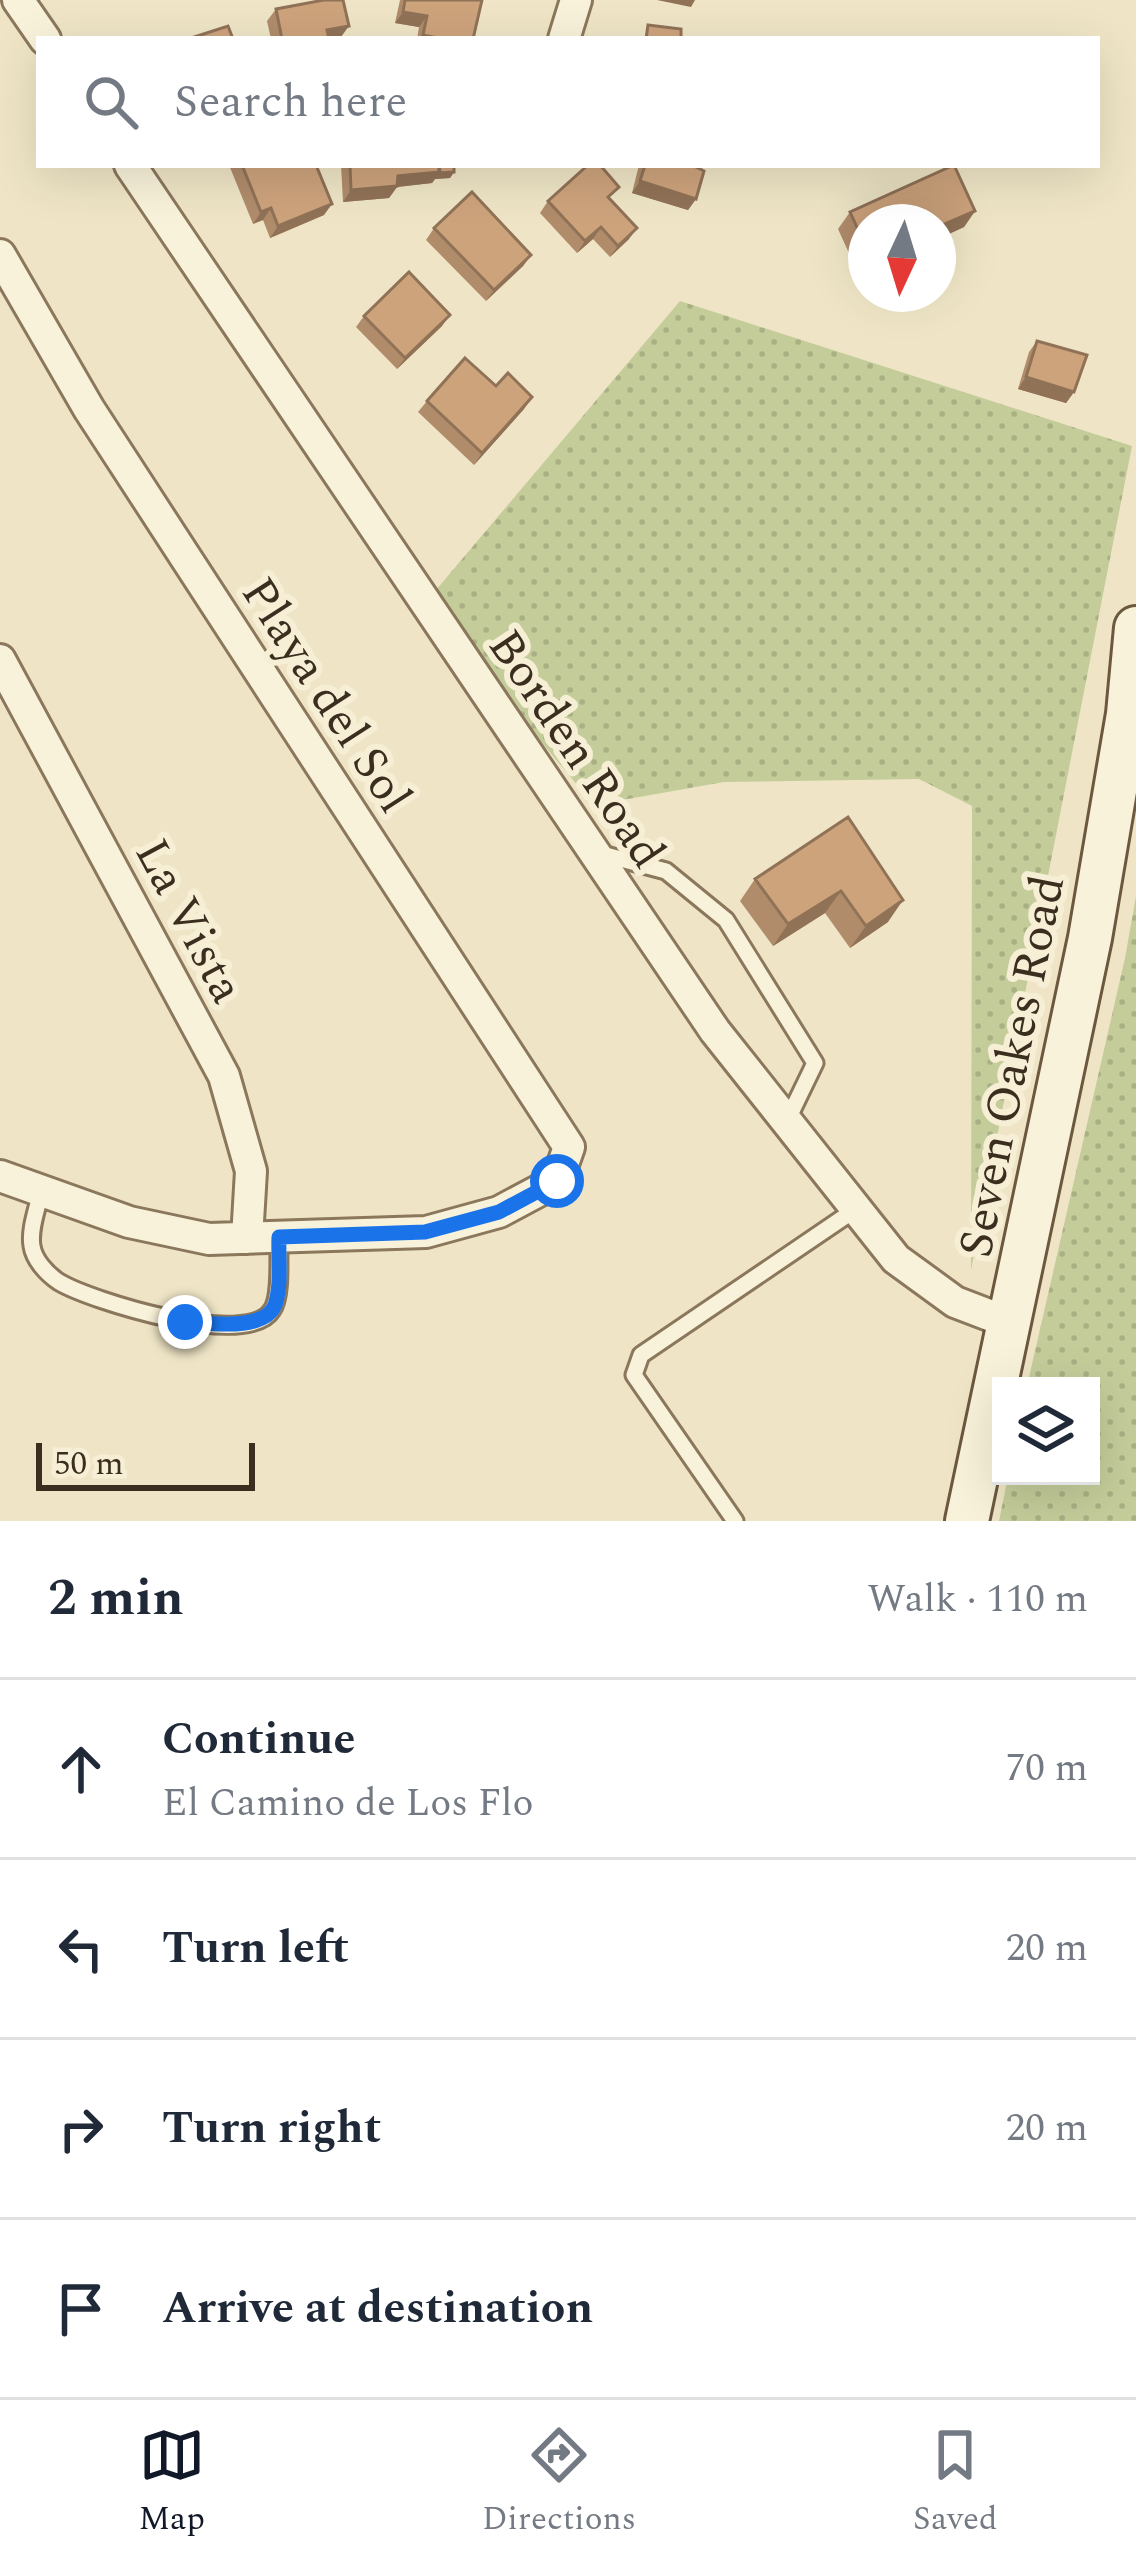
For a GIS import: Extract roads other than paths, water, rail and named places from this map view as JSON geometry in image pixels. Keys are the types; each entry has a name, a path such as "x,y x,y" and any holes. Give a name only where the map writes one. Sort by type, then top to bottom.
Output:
{"street":[{"path":"18,0 43,36"},
{"path":"565,36 576,0"},
{"name":"Borden Road","path":"132,168 715,1030 896,1259 955,1302 1010,1323"},
{"name":"Playa del Sol","path":"0,256 89,409 569,1147 557,1181 499,1212 425,1232 279,1237"},
{"name":"Seven Oakes Road","path":"968,1521 1090,938 1128,714 1136,628"},
{"name":"La Vista","path":"0,660 224,1076 251,1171 247,1238"},
{"path":"0,1176 129,1222 209,1239 279,1237"}],"lane":[{"path":"594,852 666,871 726,920 815,1064 787,1121"},
{"path":"41,1191 32,1248 44,1270 61,1283 140,1313 185,1322 230,1324 266,1318 277,1299 279,1237"},
{"path":"735,1521 634,1376 641,1355 856,1209"}]}
